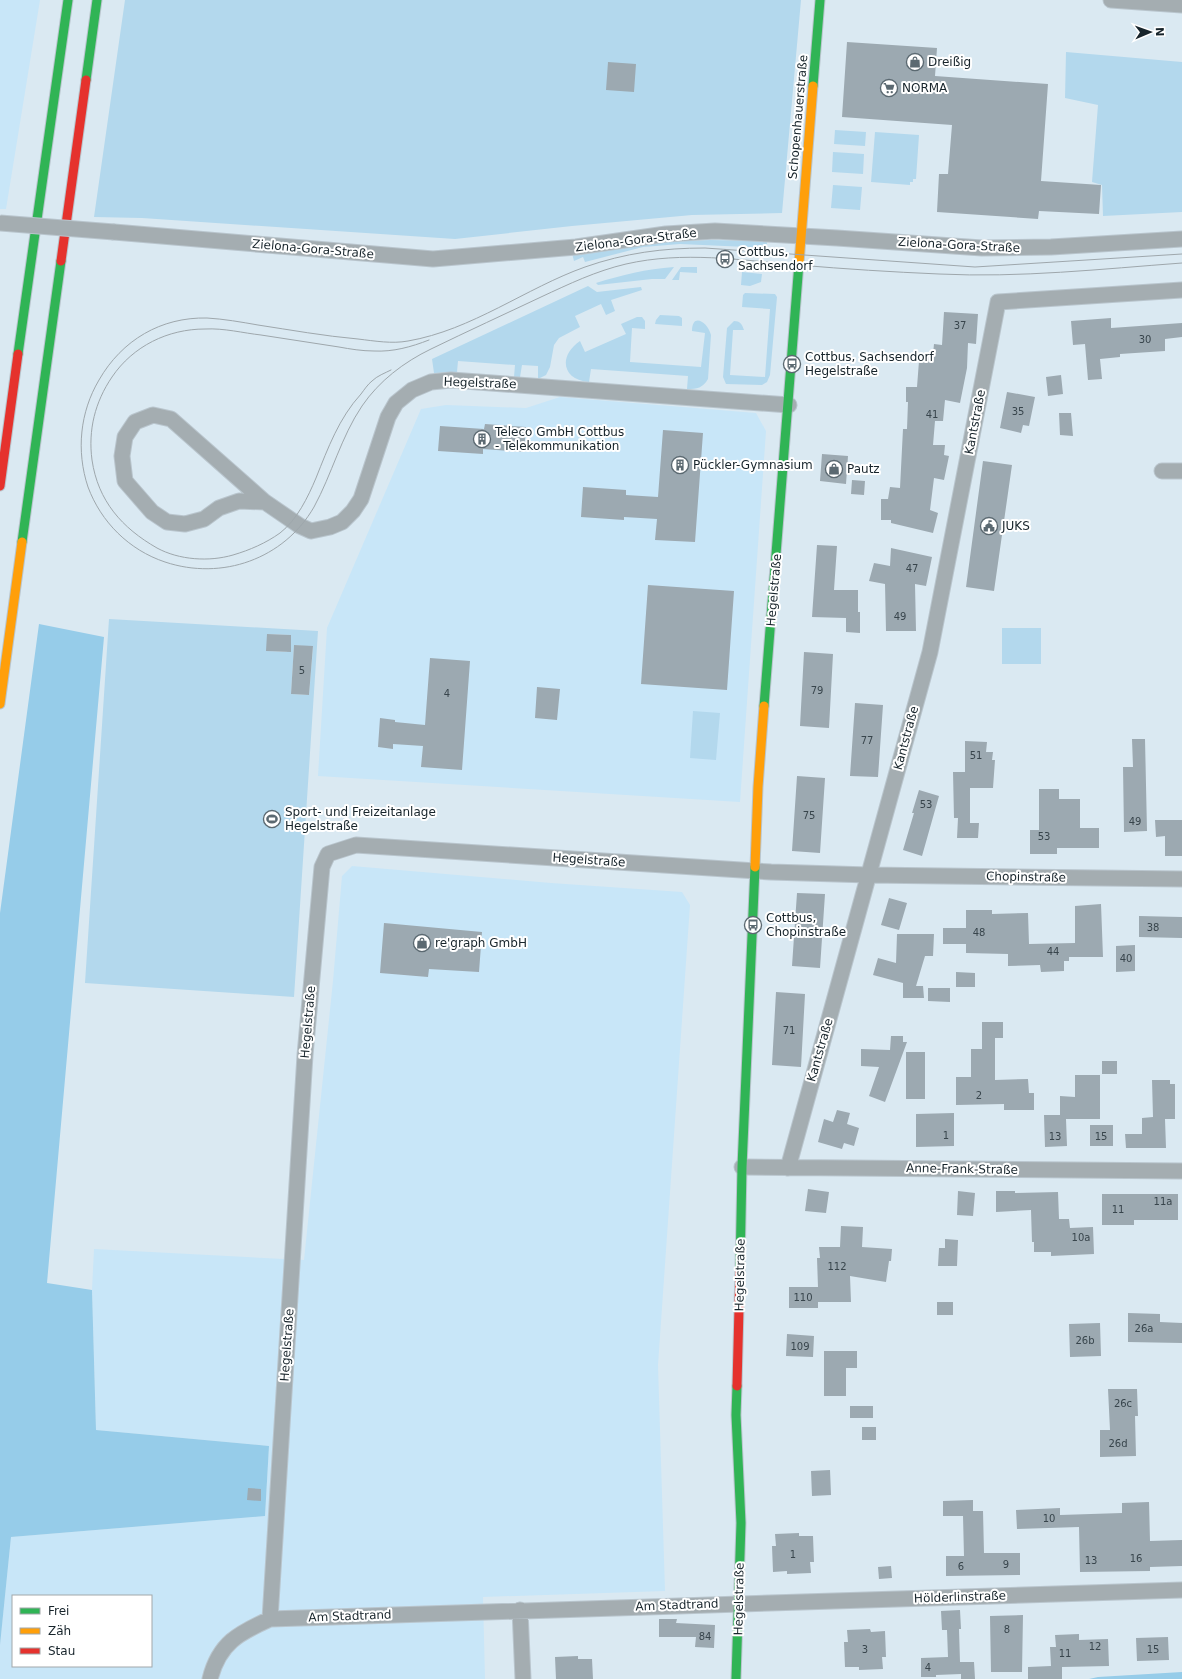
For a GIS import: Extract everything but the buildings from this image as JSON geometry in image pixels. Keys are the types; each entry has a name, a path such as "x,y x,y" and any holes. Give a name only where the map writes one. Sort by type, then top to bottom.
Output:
{"main road":[{"path":"0,486 68,0"},
{"path":"0,704 97,0"},
{"name":"Schopenhauerstraße","path":"801,236 820,0"},
{"name":"Hegelstraße","path":"736,1679 741,1523 736,1415 742,1167 758,787 801,236"}],"street":[{"path":"1111,0 1182,5"},
{"name":"Zielona-Gora-Straße","path":"0,223 433,259 576,247 666,234 715,231 982,248 1051,247 1182,239"},
{"name":"Kantstraße","path":"788,1168 930,652 998,302 1182,290"},
{"name":"Hegelstraße","path":"265,502 239,501 219,508 204,519 185,524 167,522 152,512 125,481 122,456 125,437 134,422 153,415 171,419 265,502 300,526 311,531 330,527 342,522 353,511 361,499 388,417 396,403 412,390 431,382 451,380 789,405"},
{"path":"1162,471 1182,471"},
{"name":"Hegelstraße","path":"270,1619 304,1055 322,867 328,854 356,845 755,871 869,875"},
{"name":"Chopinstraße","path":"869,875 1182,879"},
{"name":"Anne-Frank-Straße","path":"742,1167 1182,1171"},
{"name":"Hölderlinstraße","path":"738,1604 1182,1590"},
{"name":"Am Stadtrand","path":"210,1679 212,1670 225,1646 242,1632 270,1619 738,1604"},
{"path":"520,1610 523,1679"}],"shaded area":[{"path":"0,0 40,0 6,209 0,209"},
{"path":"125,0 801,0 782,213 692,215 455,239 142,218 94,217"},
{"path":"1066,52 1182,62 1182,212 1103,216 1102,185 1092,182 1098,105 1065,98"},
{"path":"835,130 866,132 865,146 834,144"},
{"path":"875,132 919,135 916,179 913,179 913,182 910,182 910,185 871,182"},
{"path":"833,152 864,154 863,174 832,172"},
{"path":"833,185 862,187 860,210 831,208"},
{"path":"710,240 767,241 767,248 680,244 643,247 585,262 583,257 574,261 572,253 667,242"},
{"path":"674,267 665,279 598,285 596,283 634,273"},
{"path":"681,267 697,267 697,273 680,272 679,280 672,280"},
{"path":"742,272 762,274 761,282 750,286 741,285"},
{"path":"588,286 597,292 641,287 642,290 611,300 615,311 606,315 601,304 575,316 580,327 559,338 554,345 550,367 546,375 538,379 538,366 522,365 520,377 514,377 515,365 458,361 457,372 434,373 432,359"},
{"path":"745,293 775,294 777,297 770,375 767,382 762,385 726,384 723,377 727,328 734,321 740,323 744,330 733,330 730,375 765,377 770,309 742,307 743,295"},
{"path":"660,315 679,316 682,318 682,326 655,324"},
{"path":"637,317 642,317 645,321 645,329 632,328 630,362 701,367 705,333 692,331 693,325 697,320 707,326 711,335 708,379 702,386 687,389 688,376 591,369 589,382 573,377 568,372 566,360 568,353 580,341 585,352 626,334 621,324"},
{"path":"560,397 756,413 766,431 740,802 318,776 327,628 421,409 446,405 526,408"},
{"path":"109,619 318,631 294,997 85,983","holes":["267,634 291,635 291,644 287,652 267,651","294,645 313,647 309,695 291,694"]},
{"path":"39,624 104,637 47,1283 92,1290 96,1430 269,1446 265,1516 11,1537 0,1645 0,913"},
{"path":"1002,628 1041,628 1041,664 1002,664"},
{"path":"693,711 720,713 716,760 690,758"},
{"path":"352,866 551,883 682,892 690,905 658,1365 665,1591 483,1597 485,1679 0,1679 0,1645 11,1537 265,1516 269,1446 96,1430 92,1290 94,1249 304,1260 333,981 342,876"},
{"path":"1182,1672 1182,1679 1089,1679 1098,1677"}],"tram line":[{"path":"1182,254 975,267 705,248 659,250 615,258 585,267 541,286 454,328 432,336 402,342 345,338 213,318 190,319 174,322 144,334 131,343 119,353 99,380 84,418 81,446 84,473 88,487 100,512 118,533 140,550 165,562 187,567 208,569 229,567 250,561 269,552 286,540 301,525 314,507 348,430 362,406 384,380 421,354 562,287 604,270 647,260 690,257 868,270 969,275 1030,274 1182,263"},
{"path":"391,370 374,379 346,413 340,423 309,493 292,522 275,537 239,553 214,559 194,559 175,555 157,548 133,532 114,512 106,501 95,475 92,460 91,438 94,417 101,396 112,377 130,356 152,341 178,332 212,329 370,351 395,350 429,340"}],"traffic: fast":[{"path":"18,354 68,0"},
{"path":"86,80 97,0"},
{"path":"813,86 820,0"},
{"path":"22,542 61,261"},
{"path":"764,706 799,263"},
{"path":"740,1269 742,1167 755,867"},
{"path":"736,1679 741,1523 736,1415 737,1386"}],"traffic: slow":[{"path":"799,263 813,86"},
{"path":"0,704 22,542"},
{"path":"755,867 758,787 764,706"}],"traffic: jam":[{"path":"61,261 86,80"},
{"path":"0,486 18,354"},
{"path":"737,1386 740,1269"}],"place":[{"name":"Dreißig","path":"915,62"},
{"name":"NORMA","path":"889,88"},
{"name":"Cottbus, Sachsendorf","path":"725,259"},
{"name":"Cottbus, Sachsendorf Hegelstraße","path":"792,364"},
{"name":"Teleco GmbH Cottbus - Telekommunikation","path":"482,439"},
{"name":"Pückler-Gymnasium","path":"680,465"},
{"name":"Pautz","path":"834,469"},
{"name":"JUKS","path":"989,526"},
{"name":"Sport- und Freizeitanlage Hegelstraße","path":"272,819"},
{"name":"Cottbus, Chopinstraße","path":"753,925"},
{"name":"re'graph GmbH","path":"422,943"}]}
